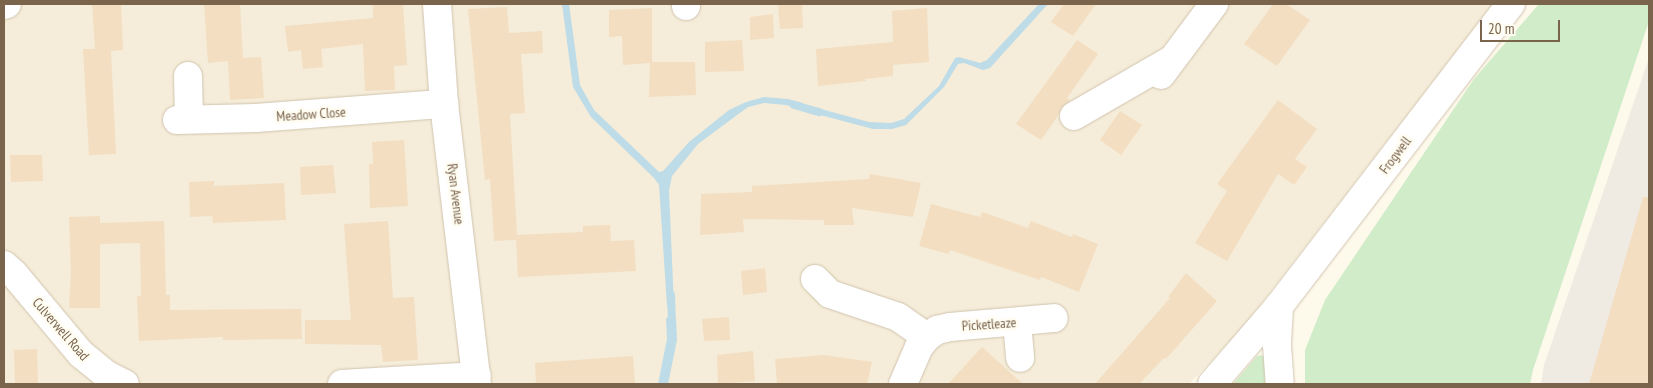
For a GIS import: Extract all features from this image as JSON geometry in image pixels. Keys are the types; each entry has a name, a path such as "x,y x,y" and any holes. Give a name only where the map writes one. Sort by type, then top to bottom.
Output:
{"street":[{"name":"Ryan Avenue","path":"437,4 444,104 477,380"},
{"path":"1074,116 1165,70 1214,4"},
{"name":"Frogwell","path":"1212,384 1279,306 1511,4"},
{"name":"Meadow Close","path":"188,76 183,120 256,118 444,104"},
{"name":"Culverwell Road","path":"4,265 14,274 81,354 107,374 125,384"},
{"path":"814,280 830,294 898,317 927,337 919,346 903,384"},
{"path":"1279,306 1277,345 1280,384"},
{"name":"Picketleaze","path":"927,337 937,330 950,327 1054,318"},
{"path":"1017,322 1020,358"},
{"path":"342,384 477,380"}],"shaded area":[{"path":"4,4 1493,4 1239,332 1189,384 4,384"},
{"path":"1649,58 1649,384 1541,384 1544,365"}],"green space":[{"path":"1539,4 1649,4 1649,21 1533,370 1530,384 1305,384 1305,350 1325,300 1474,79"},
{"path":"1257,356 1266,357 1270,384 1233,384"}],"water":[{"path":"562,4 569,4 580,85 594,110 659,172 663,171 689,142 729,110 746,102 764,97 788,99 803,103 802,110 786,105 764,103 748,107 698,144 672,176 669,191 674,305 667,306 659,185 591,117 573,87"},
{"path":"1039,4 1048,4 990,68 983,70 964,63 958,64 944,87 906,125 892,129 873,129 809,112 810,106 869,122 891,123 904,119 939,86 955,58 959,57 980,63 987,60"},
{"path":"666,318 676,318 677,340 668,384 658,384 667,339"}],"building":[{"path":"92,4 121,4 123,50 111,51 116,154 89,155 83,49 95,49"},
{"path":"204,4 240,4 243,58 261,57 264,98 230,100 228,61 208,63"},
{"path":"373,4 403,4 407,65 394,66 395,90 365,91 363,44 321,49 323,67 303,69 301,50 288,52 285,26 373,18"},
{"path":"778,4 802,4 803,28 780,29"},
{"path":"1064,4 1096,4 1073,36 1051,22"},
{"path":"1273,4 1286,4 1310,20 1277,66 1244,44"},
{"path":"507,7 509,33 542,31 543,53 521,54 525,113 510,114 517,235 583,232 583,226 610,225 611,241 634,240 636,271 518,277 516,240 494,241 490,179 485,180 468,9"},
{"path":"652,8 652,62 695,62 696,95 649,97 650,63 623,65 622,36 609,37 609,10"},
{"path":"927,8 929,62 893,65 893,76 818,86 816,49 893,42 892,11"},
{"path":"773,14 774,38 750,40 750,17"},
{"path":"742,40 744,71 705,72 705,42"},
{"path":"1077,40 1098,54 1067,98 1070,100 1061,108 1058,116 1041,140 1016,124"},
{"path":"1278,100 1317,129 1295,159 1307,167 1294,185 1278,174 1227,261 1195,243 1227,191 1217,184"},
{"path":"1120,111 1142,125 1121,155 1100,140"},
{"path":"404,140 408,206 370,208 369,164 373,164 372,142"},
{"path":"10,155 42,155 43,181 11,182"},
{"path":"333,165 336,193 301,195 300,167"},
{"path":"870,174 921,183 913,217 852,208 854,225 824,225 824,220 743,219 744,232 700,235 701,194 752,192 752,186 869,179"},
{"path":"214,181 214,186 284,183 286,220 213,223 212,216 190,217 189,182"},
{"path":"1643,197 1649,197 1649,384 1589,384"},
{"path":"931,204 980,217 982,212 1028,228 1031,221 1072,237 1073,234 1098,244 1079,292 1041,277 1040,280 950,250 949,254 919,246"},
{"path":"100,216 100,223 164,221 166,295 170,295 170,310 301,309 302,339 223,340 223,337 139,341 137,296 141,296 140,243 100,244 100,308 69,308 71,272 69,217"},
{"path":"388,221 393,298 414,297 418,360 383,362 381,345 305,344 305,320 351,320 344,224"},
{"path":"765,268 767,292 743,295 741,271"},
{"path":"1186,273 1217,301 1166,359 1164,358 1139,384 1095,384 1170,298 1168,297"},
{"path":"729,317 730,340 704,341 702,319"},
{"path":"982,347 1023,384 948,384"},
{"path":"37,349 38,384 15,384 14,350"},
{"path":"753,351 755,381 718,384 717,355"},
{"path":"824,355 872,362 867,384 777,384 775,359"},
{"path":"633,356 635,384 536,384 535,363"}],"waterway":[{"path":"794,105 819,112"},
{"path":"671,295 672,326"}]}
